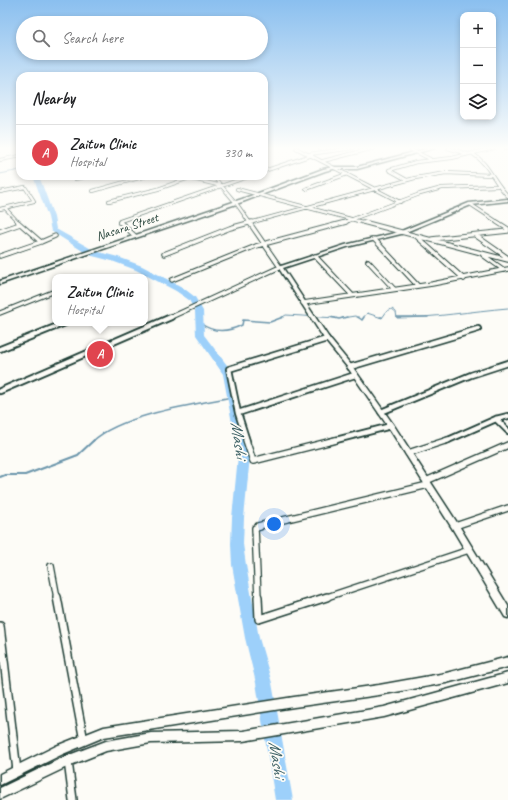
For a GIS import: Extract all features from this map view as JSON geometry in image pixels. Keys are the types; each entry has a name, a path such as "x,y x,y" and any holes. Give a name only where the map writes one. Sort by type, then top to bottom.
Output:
{"street":[{"path":"93,190 111,185"},
{"path":"109,201 167,185"},
{"name":"Nasara Street","path":"0,283 94,249 260,195 285,185"},
{"path":"306,189 316,185"},
{"path":"367,185 400,202"},
{"path":"164,254 230,228 387,185"},
{"path":"135,236 119,223 120,221 222,186 236,202 265,243 311,316 391,426 456,526 508,613"},
{"path":"172,280 265,243 353,220 442,188 497,186 508,196"},
{"path":"0,192 24,187 34,201 0,209"},
{"path":"237,189 400,233 508,259"},
{"path":"0,391 200,305 280,267 400,233 470,204 508,200"},
{"path":"470,204 508,230"},
{"path":"5,208 40,242"},
{"path":"0,231 20,224"},
{"path":"428,240 508,230"},
{"path":"475,235 508,259"},
{"path":"0,256 55,236"},
{"path":"416,237 464,279"},
{"path":"374,240 418,286"},
{"path":"480,253 506,270"},
{"path":"315,256 351,294"},
{"path":"368,261 394,289"},
{"path":"303,303 351,294 464,279 506,270"},
{"path":"0,313 52,292"},
{"path":"0,349 58,326"},
{"path":"350,368 478,329"},
{"path":"327,339 229,369 238,413 252,461 391,426"},
{"path":"381,412 472,375 508,364"},
{"path":"238,413 355,375"},
{"path":"408,453 446,441 496,419 508,416"},
{"path":"496,419 508,432"},
{"path":"469,550 286,612 259,619 255,528 427,483 508,445"},
{"path":"456,526 508,508"},
{"path":"51,566 84,741"},
{"path":"0,626 17,771"},
{"path":"0,780 60,750 104,732 379,690 439,679 508,662"},
{"path":"0,794 68,761 106,746 151,738 243,736 298,727 384,712 508,678"},
{"path":"68,761 72,800"}],"waterway":[{"name":"Mashi","path":"39,185 51,217 53,230 92,253 115,259 139,268 179,289 192,299 199,311 200,335 228,373 244,456 238,518 237,544 239,565 252,638 264,683 284,800"},
{"path":"425,317 508,308"},
{"path":"363,318 367,313 382,318 387,311 392,309 396,312 397,318 425,317"},
{"path":"282,317 286,315 334,318"},
{"path":"345,318 355,316 359,318"},
{"path":"200,323 210,329 226,330 242,325 243,320 270,322 282,317"},
{"path":"330,317 334,318"},
{"path":"358,317 362,320 364,317"},
{"path":"397,317 425,317"},
{"path":"334,318 339,319 345,318"},
{"path":"93,441 105,432 139,417 179,407 232,397"},
{"path":"0,477 5,475 25,475 78,455 94,440"}],"place":[{"name":"Zaitun Clinic","path":"100,354"}]}
